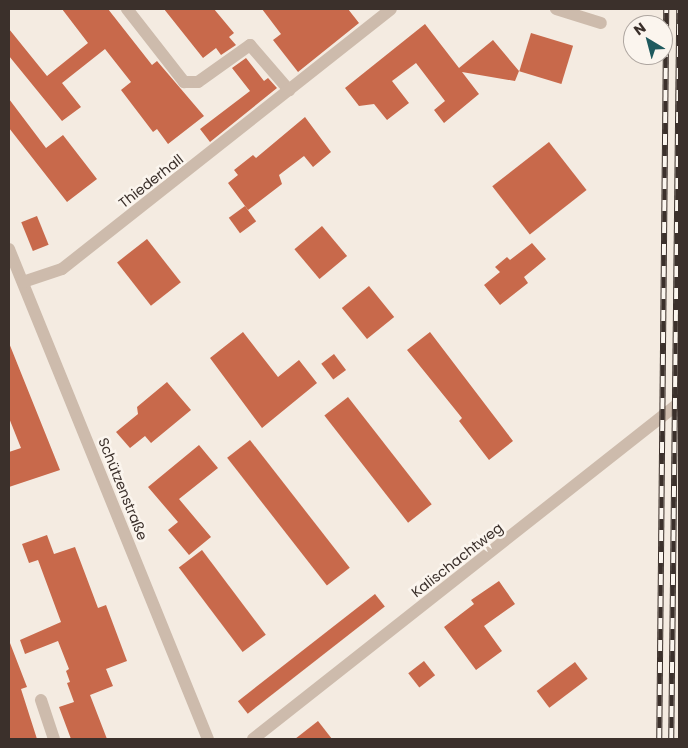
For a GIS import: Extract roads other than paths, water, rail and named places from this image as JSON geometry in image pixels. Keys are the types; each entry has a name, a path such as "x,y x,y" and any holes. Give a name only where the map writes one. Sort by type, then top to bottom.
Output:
{"street":[{"path":"127,9 184,82 198,82 250,45 289,90"},
{"name":"Thiederhall","path":"23,282 62,269 392,9"},
{"path":"556,9 601,23"},
{"name":"Schützenstraße","path":"9,249 208,739"},
{"name":"Kalischachtweg","path":"253,739 679,403"},
{"path":"41,700 54,739"}],"railway":[{"path":"659,739 666,9"},
{"path":"671,739 679,9"}]}
